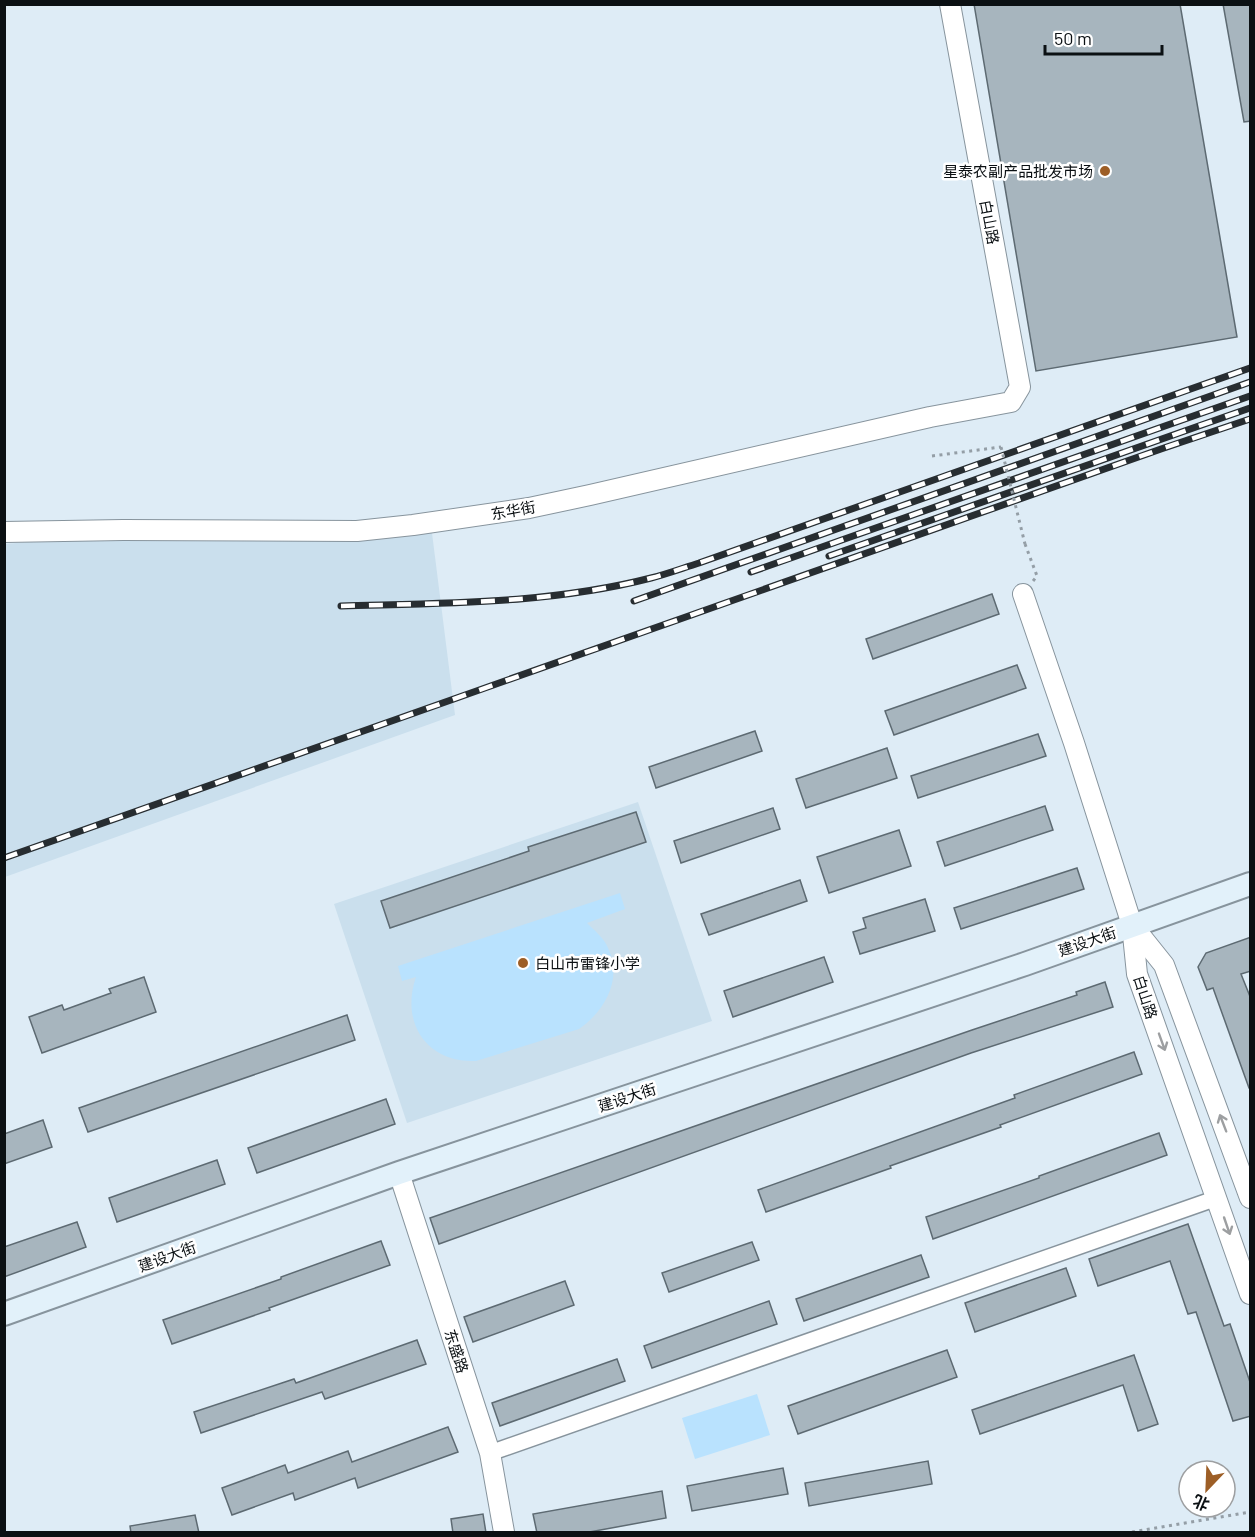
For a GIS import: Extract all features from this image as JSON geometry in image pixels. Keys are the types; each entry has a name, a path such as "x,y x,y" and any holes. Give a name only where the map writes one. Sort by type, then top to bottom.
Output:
{"main road":[{"name":"建设大街","path":"4,1314 399,1173 1025,964 1251,884"}],"street":[{"name":"白山路","path":"950,4 1020,387 1011,402"},
{"name":"东华街","path":"4,532 357,531 413,525 529,508 930,417 1011,402"},
{"name":"白山路","path":"1023,594 1074,743 1132,925 1137,975 1251,1294"},
{"path":"1132,925 1164,965 1244,1158 1251,1198"},
{"name":"东盛路","path":"399,1173 490,1453 504,1533"},
{"path":"490,1453 1218,1198"}],"path":[{"path":"932,456 1001,447 1025,544 1037,576 1023,594"},
{"path":"1132,1533 1251,1512"}],"shaded area":[{"path":"432,533 455,715 5,877 5,544 73,538"},
{"name":"白山市雷锋小学","path":"638,802 712,1021 407,1123 334,904"},
{"path":"620,893 625,909 587,923 606,944 613,971 612,983 604,1004 579,1029 476,1061 459,1060 444,1055 431,1047 422,1037 415,1024 412,1010 412,994 416,977 402,981 398,966"},
{"path":"757,1394 770,1435 695,1459 682,1418"}],"building":[{"name":"星泰农副产品批发市场","path":"974,4 1180,4 1237,337 1036,371"},
{"path":"1223,4 1251,4 1251,121 1244,122"},
{"path":"992,594 999,614 873,659 866,639"},
{"path":"1017,665 1026,688 894,735 885,711"},
{"path":"755,731 762,751 656,788 649,767"},
{"path":"1038,734 1046,756 918,798 911,776"},
{"path":"887,748 897,778 806,808 796,779"},
{"path":"1045,806 1053,830 945,866 937,842"},
{"path":"773,808 780,829 681,863 674,841"},
{"path":"636,812 646,842 390,928 381,901 529,851 528,847"},
{"path":"899,830 911,866 829,893 817,857"},
{"path":"1077,868 1084,889 961,929 954,908"},
{"path":"800,880 807,901 709,935 701,914"},
{"path":"925,899 935,931 860,954 853,932 866,928 863,918"},
{"path":"1251,937 1251,971 1241,974 1251,999 1251,1088 1249,1088 1213,988 1207,990 1198,967 1206,953"},
{"path":"824,957 833,982 733,1017 724,991"},
{"path":"144,977 156,1012 42,1053 29,1017 62,1005 64,1010 111,993 109,989"},
{"path":"1105,982 1113,1007 971,1053 439,1244 430,1218 1077,995 1076,992"},
{"path":"347,1015 355,1040 88,1132 79,1108"},
{"path":"1134,1052 1142,1074 766,1212 758,1190 1015,1098 1014,1095"},
{"path":"386,1099 395,1124 257,1173 248,1148"},
{"path":"43,1120 52,1147 4,1164 4,1134"},
{"path":"1159,1133 1167,1155 933,1239 926,1217"},
{"path":"217,1160 225,1184 117,1222 109,1198"},
{"path":"77,1222 86,1247 4,1277 4,1247"},
{"path":"1188,1224 1224,1326 1230,1324 1251,1385 1251,1416 1233,1421 1196,1312 1188,1314 1170,1261 1098,1286 1089,1259"},
{"path":"381,1241 390,1265 172,1344 163,1320"},
{"path":"752,1242 759,1260 669,1292 662,1273"},
{"path":"921,1255 929,1277 804,1321 796,1299"},
{"path":"1066,1268 1076,1296 975,1332 965,1303"},
{"path":"565,1281 574,1305 473,1342 464,1317"},
{"path":"769,1301 777,1324 652,1368 644,1346"},
{"path":"417,1340 426,1364 325,1399 322,1392 201,1433 194,1412 294,1379 296,1383"},
{"path":"947,1350 957,1377 798,1434 788,1406"},
{"path":"1134,1355 1158,1424 1138,1431 1123,1385 980,1434 972,1410"},
{"path":"617,1359 625,1381 500,1426 492,1403"},
{"path":"448,1427 458,1452 358,1488 355,1478 295,1500 293,1493 232,1515 222,1488 285,1465 288,1473 348,1451 352,1462"},
{"path":"928,1461 932,1484 809,1506 805,1483"},
{"path":"783,1468 788,1494 692,1511 687,1486"},
{"path":"662,1491 666,1518 584,1533 537,1533 533,1514"},
{"path":"483,1514 486,1533 453,1533 451,1519"},
{"path":"195,1515 199,1533 131,1533 130,1526"}],"railway":[{"path":"341,606 497,601 574,593 651,578 1250,368"},
{"path":"634,601 1250,382"},
{"path":"751,572 1250,396"},
{"path":"829,556 1250,408"},
{"path":"4,858 1250,419"}],"place":[{"name":"星泰农副产品批发市场","path":"1105,171"},
{"name":"白山市雷锋小学","path":"523,963"}]}
